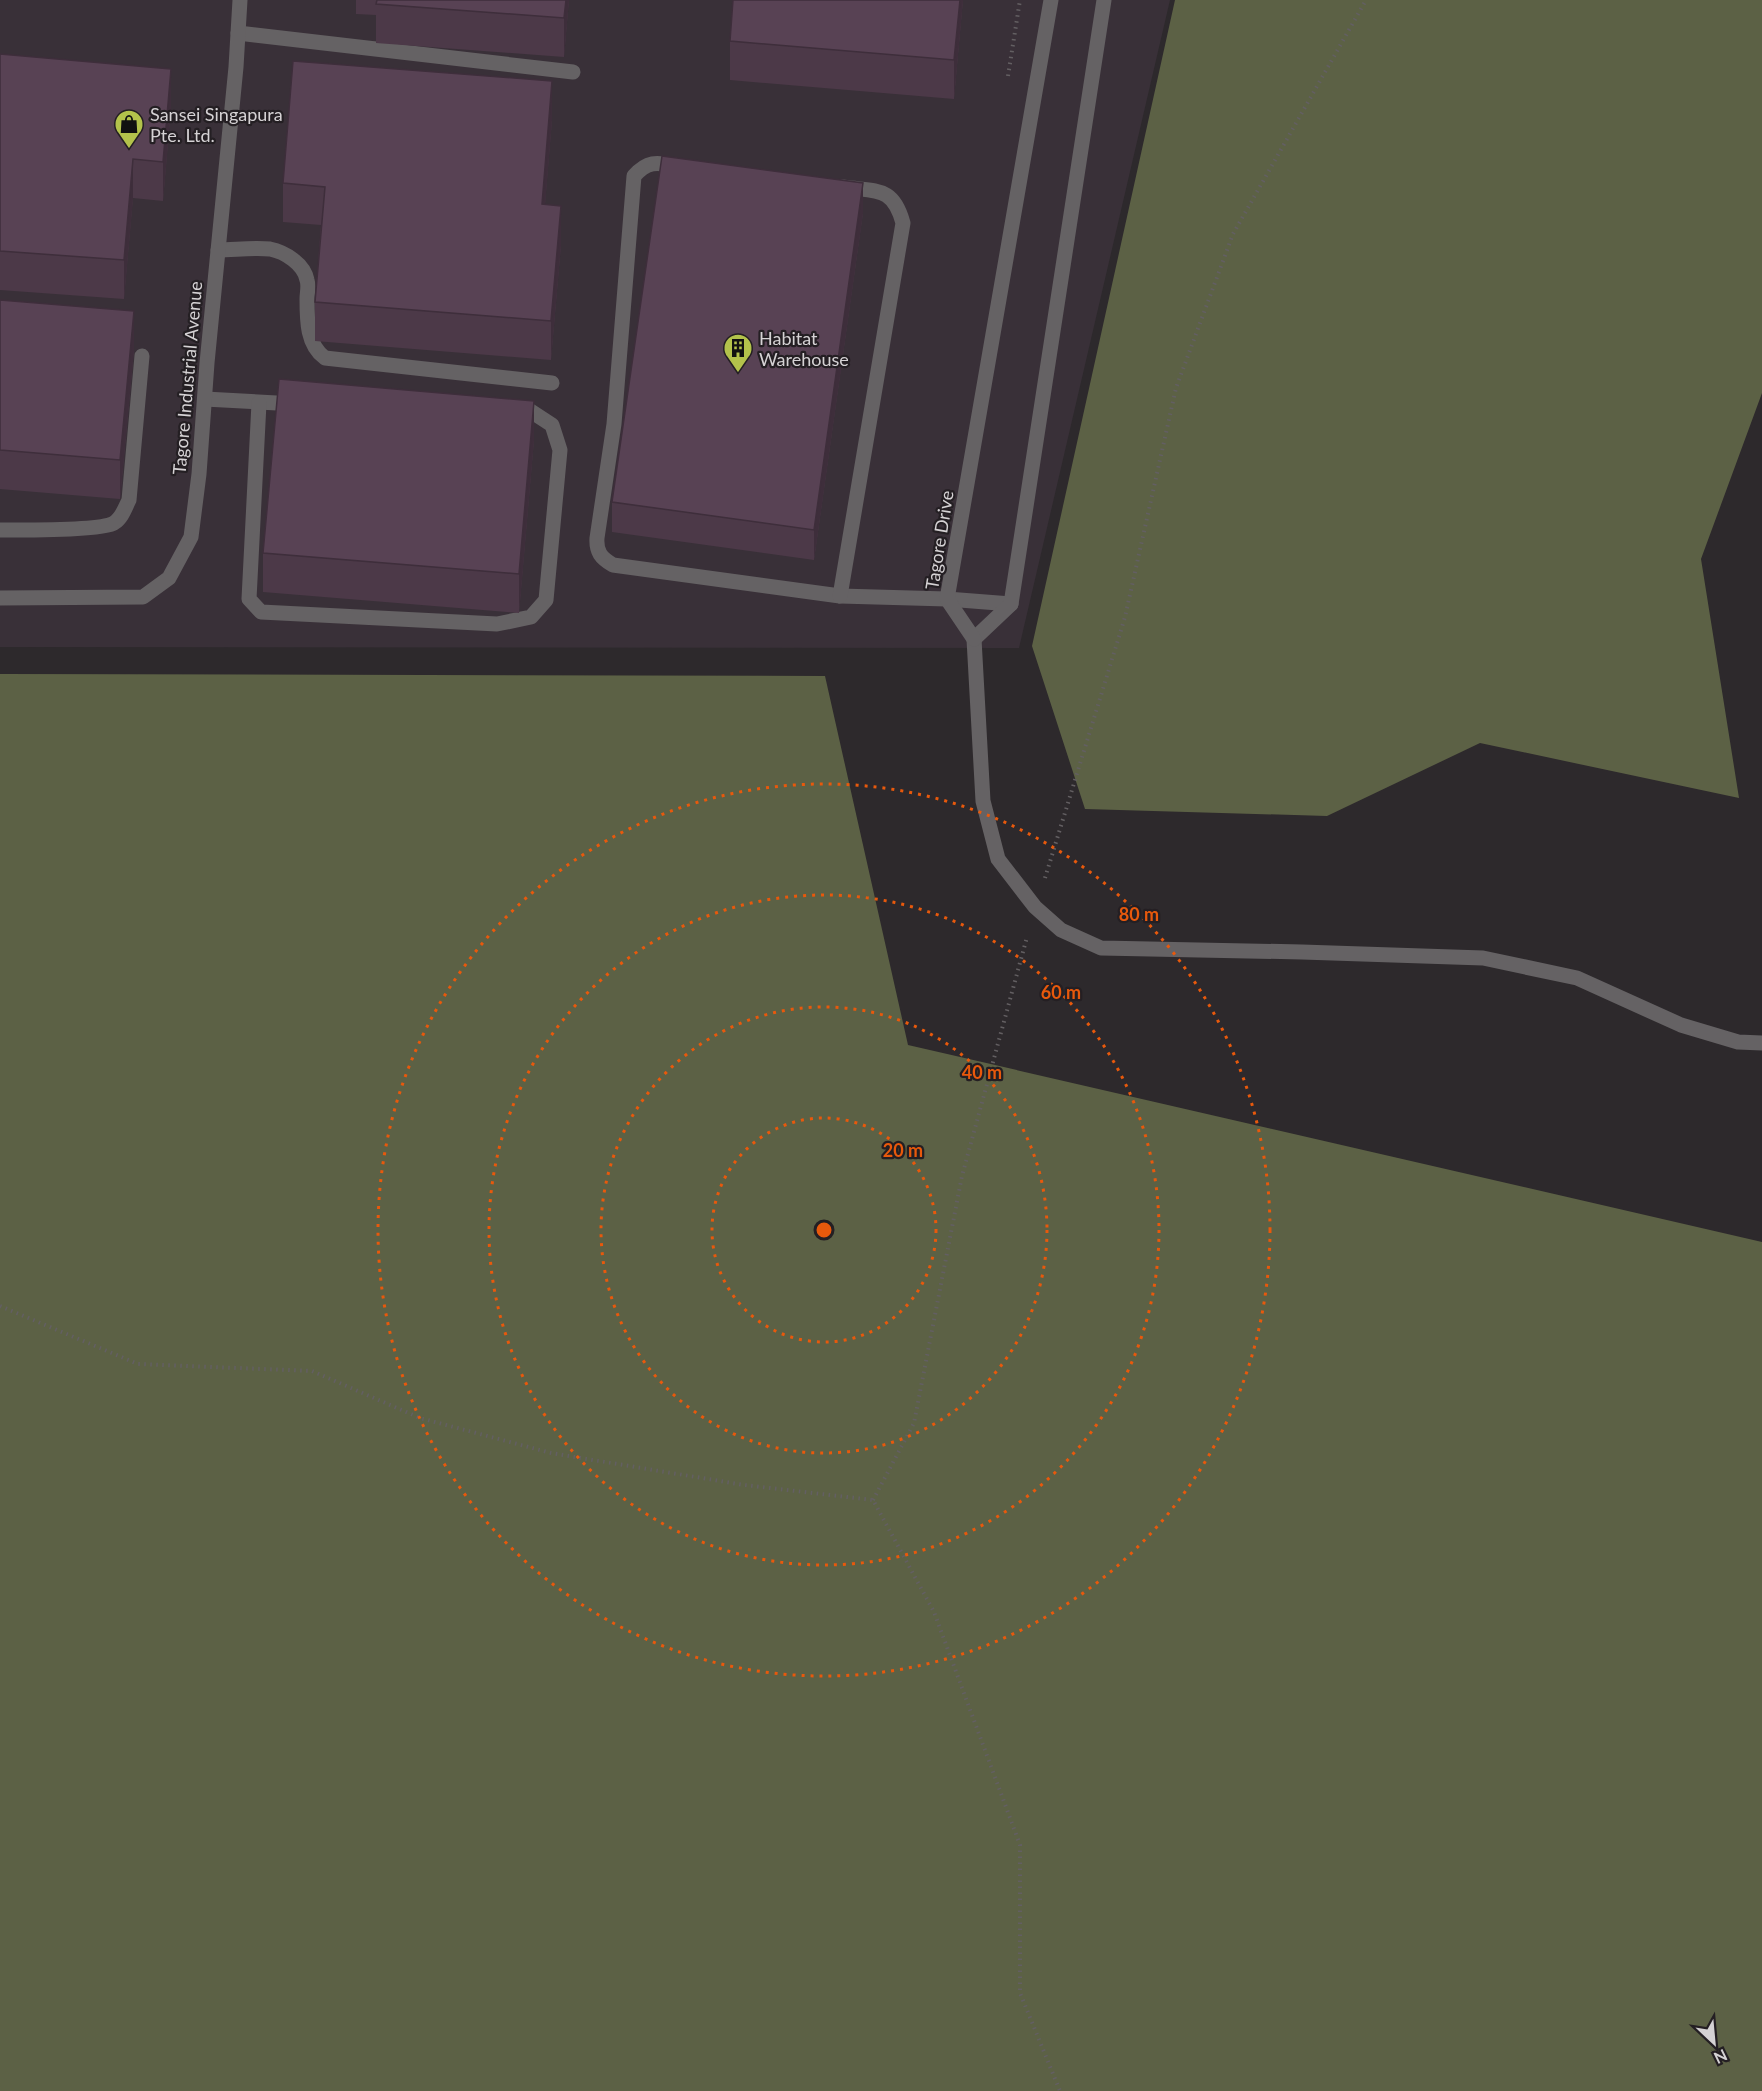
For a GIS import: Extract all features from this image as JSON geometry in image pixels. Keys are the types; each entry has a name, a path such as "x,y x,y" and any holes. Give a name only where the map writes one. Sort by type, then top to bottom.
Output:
{"street":[{"name":"Tagore Industrial Avenue","path":"0,598 144,597 169,578 191,537 199,474 240,0"},
{"name":"Tagore Drive","path":"974,639 947,599 1051,0"},
{"path":"1104,0 1011,604 974,639 983,801 998,859 1035,907 1061,930 1101,948 1483,958 1577,978 1681,1025 1738,1042 1762,1043"},
{"path":"238,33 573,72"},
{"path":"688,167 654,162 643,166 634,176 614,423 597,548 604,560 613,565 840,596 947,599 1011,604"},
{"path":"826,185 884,193 894,199 903,223 840,596"},
{"path":"218,250 270,249 288,256 299,265 308,279 307,305 311,342 317,352 325,358 552,383"},
{"path":"0,530 93,527 112,524 121,516 129,500 142,356"},
{"path":"205,399 305,404"},
{"path":"259,403 249,599 261,612 496,624 531,617 546,600 560,450 552,425 526,408 503,408"}],"path":[{"path":"873,1500 914,1423 962,1176 1035,907 1125,617 1176,388 1233,234 1366,0"},
{"path":"0,1306 138,1364 312,1371 420,1418 551,1453 744,1485 873,1500"},
{"path":"873,1500 934,1612 1020,1845 1020,1993 1060,2091"}],"shaded area":[{"path":"0,0 1170,0 1019,648 0,647"}],"green space":[{"path":"1175,0 1762,0 1762,393 1701,559 1739,798 1480,743 1327,816 1085,809 1032,646"},
{"path":"0,674 825,676 908,1045 1762,1242 1762,2091 0,2091"}],"building":[{"path":"377,0 566,0 564,18 376,4"},
{"path":"733,0 960,0 954,60 730,41"},
{"path":"0,54 171,69 163,162 133,159 124,260 0,251"},
{"path":"293,61 552,81 542,204 561,206 551,321 315,302 325,187 283,183"},
{"name":"Habitat Warehouse","path":"662,156 863,183 814,530 612,502"},
{"path":"0,300 134,311 120,460 0,450"},
{"path":"279,379 534,401 519,574 263,553"}],"place":[{"name":"Sansei Singapura Pte. Ltd.","path":"129,150"},
{"name":"Habitat Warehouse","path":"738,374"}]}
